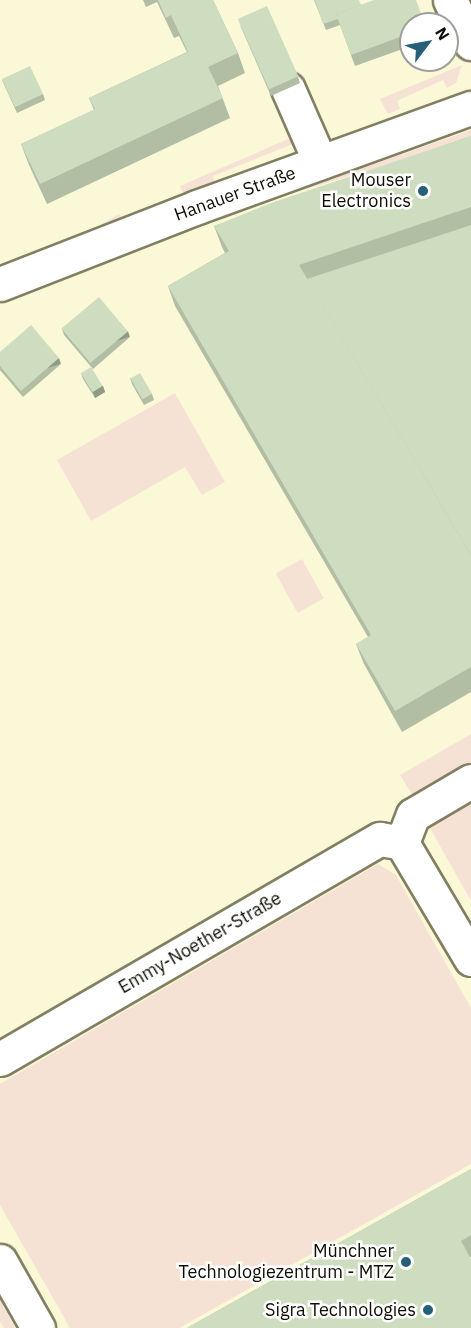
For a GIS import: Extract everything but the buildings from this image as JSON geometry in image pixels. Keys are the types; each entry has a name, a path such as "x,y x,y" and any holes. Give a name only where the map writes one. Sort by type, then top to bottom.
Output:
{"street":[{"path":"450,0 471,43"},
{"path":"288,89 320,162"},
{"name":"Hanauer Straße","path":"0,284 320,162 471,108"},
{"path":"471,781 413,815 402,843 471,959"},
{"name":"Emmy-Noether-Straße","path":"0,1059 380,839 402,843"},
{"path":"4,1276 38,1328"}],"shaded area":[{"path":"462,65 456,83 447,88 443,80 397,101 400,109 388,114 380,99 445,72 459,72 459,66"},
{"path":"471,130 471,140 286,195 218,221 300,181 303,189"},
{"path":"295,136 298,142 213,176 215,183 183,194 180,186"},
{"path":"119,214 122,219 73,249 70,243"},
{"path":"175,393 225,482 202,495 185,467 91,521 57,460"},
{"path":"302,559 324,598 298,613 276,574"},
{"path":"471,734 471,767 415,799 400,775"},
{"path":"471,794 471,901 426,821"},
{"path":"378,864 396,875 471,1008 471,1164 179,1328 70,1328 0,1205 0,1084"},
{"path":"7,1294 3,1306 15,1328 4,1328 0,1322 0,1298"}],"place":[{"name":"Mouser Electronics","path":"423,191"},
{"name":"Münchner Technologiezentrum - MTZ","path":"406,1262"},
{"name":"Sigra Technologies","path":"428,1310"}]}
